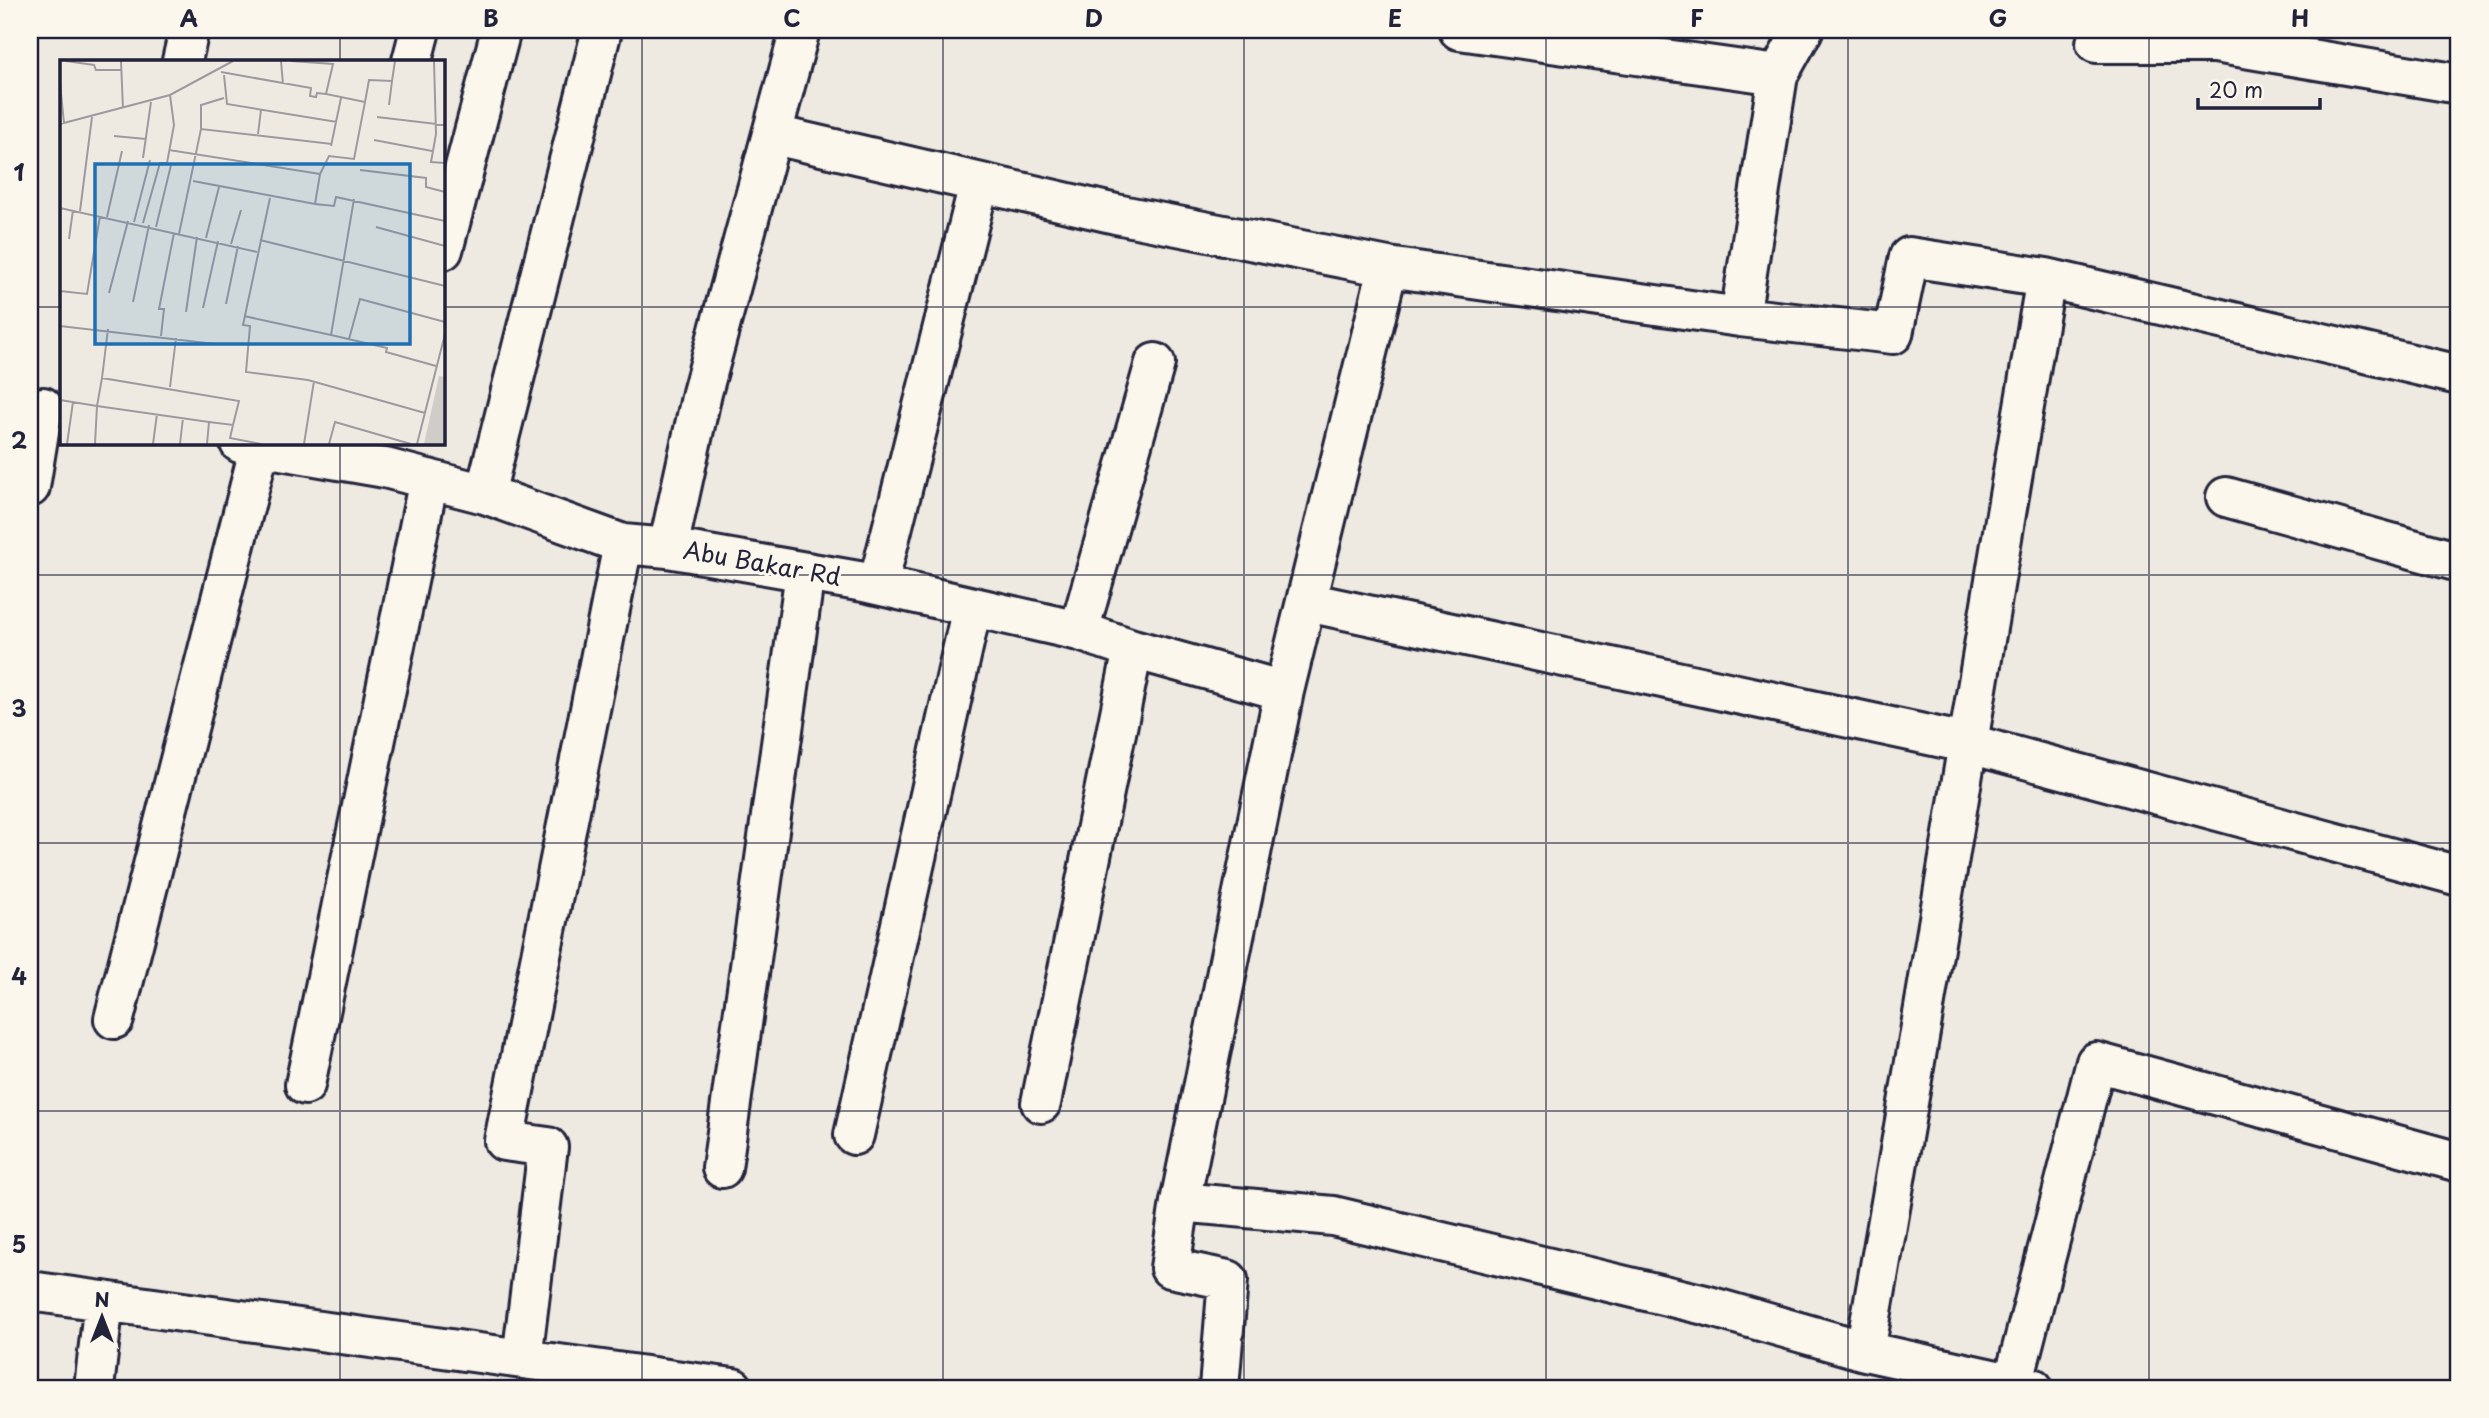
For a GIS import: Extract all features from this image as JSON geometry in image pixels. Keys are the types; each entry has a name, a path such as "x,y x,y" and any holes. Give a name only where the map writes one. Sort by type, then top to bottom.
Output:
{"street":[{"path":"182,60 189,30"},
{"path":"412,60 419,30"},
{"path":"444,246 501,30"},
{"path":"485,494 602,30"},
{"path":"668,548 702,393 774,135 800,30"},
{"path":"1458,30 1778,75"},
{"path":"1740,317 1778,75 1803,30"},
{"path":"2096,43 2215,43 2459,85"},
{"path":"774,135 979,184 1388,267 1740,317 1893,334 1909,257 2046,278 2459,374"},
{"path":"878,585 979,184"},
{"path":"1219,1388 1228,1280 1170,1268 1180,1202 1284,691 1388,267"},
{"path":"1864,1351 1927,1000 1966,743 2046,278"},
{"path":"1079,631 1155,363"},
{"path":"30,487 45,407"},
{"path":"114,1019 250,445"},
{"name":"Abu Bakar Rd","path":"250,445 388,455 429,480 485,494 623,544 668,548 878,585 1079,631 1133,649 1284,691"},
{"path":"306,1085 429,480"},
{"path":"2226,497 2459,562"},
{"path":"522,1359 548,1147 504,1141 623,544"},
{"path":"722,1168 805,572"},
{"path":"1307,602 1966,743 2459,876"},
{"path":"855,1135 972,607"},
{"path":"1041,1103 1133,649"},
{"path":"1180,1202 1334,1216 1705,1305 1864,1351 2023,1386 2096,1062 2459,1162"},
{"path":"30,1291 522,1359 638,1382 733,1388"},
{"path":"94,1388 104,1301"}]}
